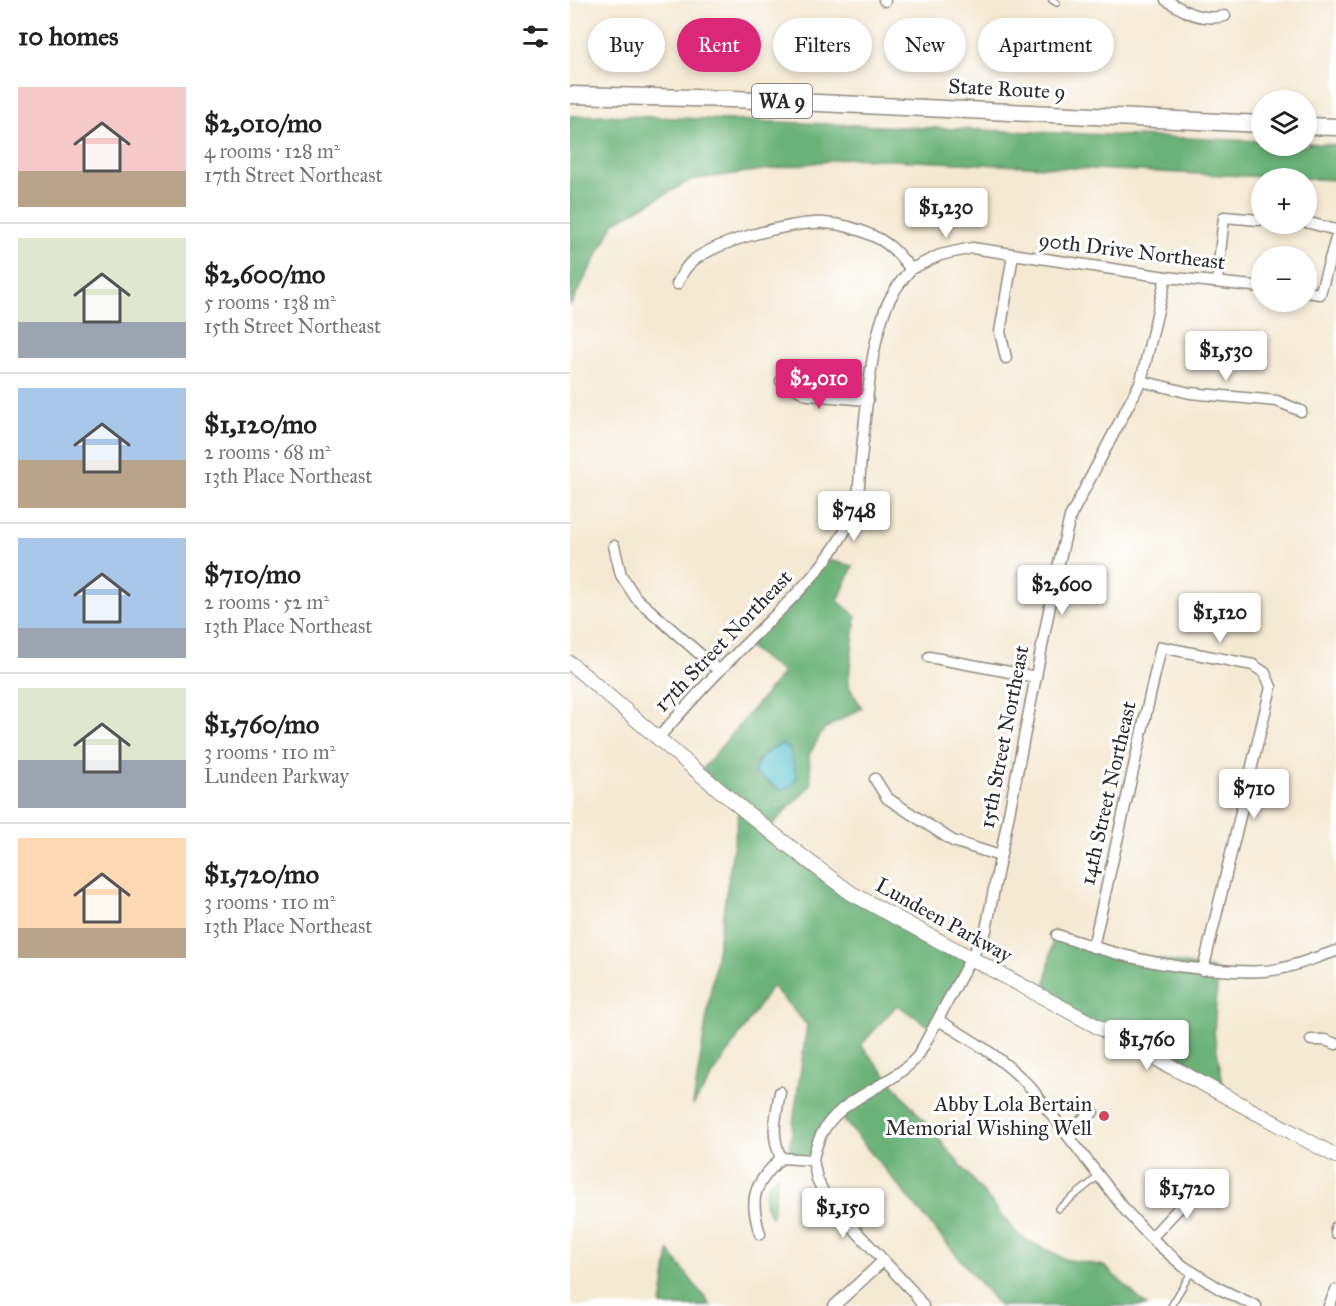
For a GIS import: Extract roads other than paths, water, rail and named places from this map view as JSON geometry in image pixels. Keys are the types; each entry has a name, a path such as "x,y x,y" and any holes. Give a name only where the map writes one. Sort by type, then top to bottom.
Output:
{"main road":[{"name":"State Route 9","path":"570,95 678,97 1251,123"},
{"path":"1317,126 1336,127"},
{"name":"Lundeen Parkway","path":"570,663 819,870 851,893 1336,1156"}],"street":[{"path":"1166,0 1187,13 1209,19 1225,16"},
{"path":"1217,281 1224,217 1251,219"},
{"path":"677,284 687,266 705,254 726,245 768,230 824,223 874,236 892,247 911,269"},
{"path":"1317,225 1336,230"},
{"path":"1317,294 1320,294 1336,238"},
{"name":"90th Drive Northeast","path":"911,269 940,255 972,248 1166,277 1251,286"},
{"path":"1006,358 1000,332 1013,255"},
{"name":"17th Street Northeast","path":"658,738 719,671 806,584 830,553 853,515 859,490 877,337 883,314 897,287 911,269"},
{"name":"15th Street Northeast","path":"813,1160 816,1143 837,1112 905,1070 918,1056 986,930 1056,575 1070,517 1141,381 1166,277"},
{"path":"781,381 808,394 868,400"},
{"path":"1141,381 1190,393 1277,401 1301,411"},
{"path":"614,546 621,576 636,598 719,671"},
{"name":"14th Street Northeast","path":"1093,947 1161,647 1253,665 1265,673 1271,687 1203,970"},
{"path":"929,657 1036,677"},
{"path":"875,779 887,798 953,841 1000,856"},
{"path":"1057,935 1162,965 1203,970 1243,972 1278,969 1336,951"},
{"path":"938,1020 999,1057 1016,1072 1066,1132 1126,1211 1151,1238 1191,1271 1256,1306"},
{"path":"1311,1040 1325,1040 1336,1044"},
{"path":"780,1092 774,1131 775,1145 781,1158"},
{"path":"1066,1132 1093,1112"},
{"path":"760,1234 754,1212 755,1192 764,1175 781,1158 813,1160 817,1179 827,1200 923,1306"},
{"path":"1151,1238 1203,1182"},
{"path":"1336,1227 1336,1233"},
{"path":"834,1306 883,1261"},
{"path":"1329,1306 1336,1290"}],"lane":[{"path":"1058,1209 1099,1176"},
{"path":"1171,1306 1191,1271"}],"water":[{"path":"780,744 789,748 797,776 793,785 781,790 754,774 763,756"}],"place":[{"name":"Abby Lola Bertain Memorial Wishing Well","path":"1104,1116"}]}
